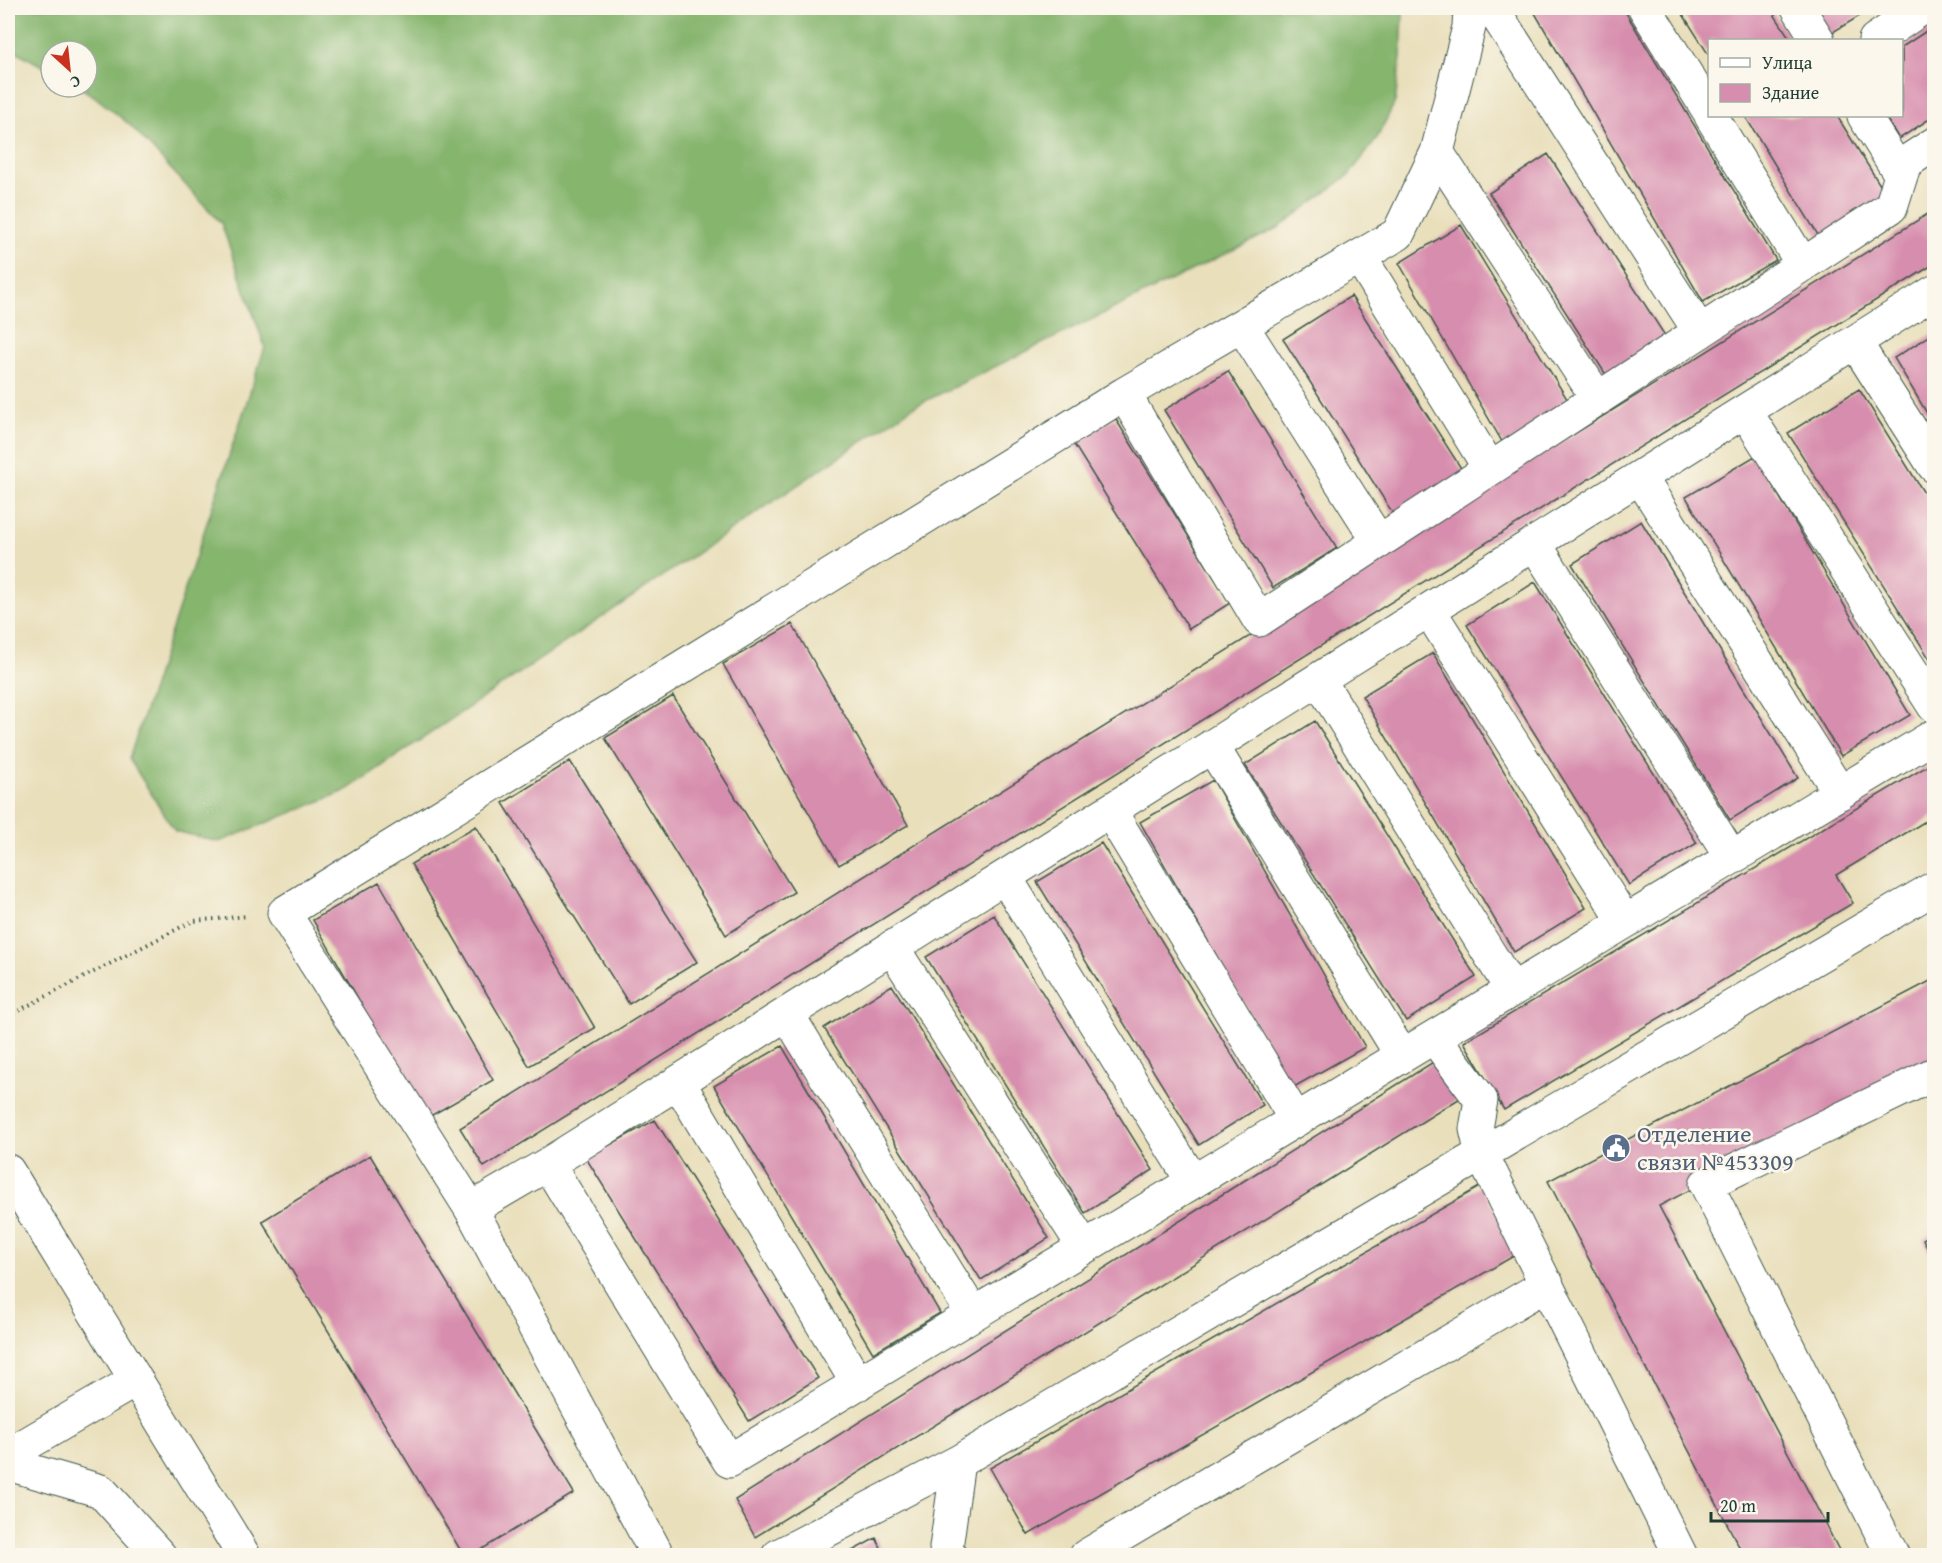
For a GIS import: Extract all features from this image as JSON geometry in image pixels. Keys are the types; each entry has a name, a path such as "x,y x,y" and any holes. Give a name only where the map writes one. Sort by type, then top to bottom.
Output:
{"lane":[{"path":"658,1556 471,1209 284,913 1124,394 1398,234 1437,152 1469,27 1470,8"},
{"path":"1492,8 1700,332"},
{"path":"1645,8 1708,111"},
{"path":"1798,8 1817,39"},
{"path":"1876,39 1922,8"},
{"path":"1712,117 1803,265"},
{"path":"1865,117 1901,175"},
{"path":"1124,394 1259,620 1891,207 1905,163 1935,144"},
{"path":"1437,152 1598,399"},
{"path":"1360,258 1490,469"},
{"path":"471,1209 679,1083 1935,292"},
{"path":"1242,326 1379,542"},
{"path":"1855,342 1935,466"},
{"path":"1745,411 1935,706"},
{"path":"1640,477 1840,793"},
{"path":"1535,544 1732,858"},
{"path":"1429,610 1625,922"},
{"path":"1318,680 1512,990"},
{"path":"548,1164 729,1461 1935,736"},
{"path":"1212,746 1402,1056"},
{"path":"1110,811 1296,1120"},
{"path":"1005,877 1193,1182"},
{"path":"778,1556 958,1462 1935,888"},
{"path":"892,947 1084,1247"},
{"path":"787,1014 973,1314"},
{"path":"1434,1037 1481,1100 1476,1129 1482,1155 1681,1556"},
{"path":"1893,1556 1706,1184 1935,1074"},
{"path":"679,1083 858,1384"},
{"path":"8,1171 244,1556"},
{"path":"1086,1556 1546,1284"},
{"path":"8,1455 136,1380"},
{"path":"950,1556 946,1548 958,1462"},
{"path":"8,1464 101,1491 160,1556"}],"path":[{"path":"8,1016 193,921 284,913"}],"green space":[{"path":"8,8 1402,8 1403,14 1401,58 1395,102 1376,140 1349,175 1278,228 913,407 345,791 219,842 175,831 129,759 265,347 221,223 130,125 98,99 99,39 39,39 39,64 8,49"}],"building":[{"path":"1532,8 1623,8 1776,260 1703,302"},
{"path":"1679,8 1770,8 1790,39 1708,39 1708,54"},
{"path":"1811,8 1873,8 1828,35"},
{"path":"1934,26 1934,116 1899,139 1886,117 1903,117 1903,46"},
{"path":"1746,117 1838,117 1887,196 1821,240"},
{"path":"1548,154 1669,342 1610,381 1489,193"},
{"path":"1934,210 1934,264 484,1167 460,1128"},
{"path":"1461,225 1575,412 1508,452 1399,263"},
{"path":"1351,296 1466,476 1397,520 1283,339"},
{"path":"1934,333 1934,425 1894,358"},
{"path":"1228,371 1337,548 1273,588 1164,410"},
{"path":"1859,389 1934,509 1934,666 1788,433"},
{"path":"1115,418 1230,603 1189,629 1073,443"},
{"path":"1755,456 1910,715 1841,756 1686,497"},
{"path":"1641,521 1798,778 1730,820 1572,564"},
{"path":"1535,582 1697,843 1629,885 1467,625"},
{"path":"792,624 908,825 839,865 723,664"},
{"path":"1433,653 1586,908 1514,952 1362,696"},
{"path":"673,696 794,892 726,935 605,738"},
{"path":"1315,721 1476,977 1406,1021 1245,765"},
{"path":"570,761 697,962 629,1004 503,803"},
{"path":"1934,762 1934,816 1836,875 1853,903 1504,1110 1464,1042"},
{"path":"1213,780 1365,1047 1292,1088 1140,822"},
{"path":"476,826 595,1028 529,1066 411,864"},
{"path":"1101,843 1263,1105 1199,1145 1037,882"},
{"path":"379,882 493,1080 427,1118 313,920"},
{"path":"994,915 1153,1170 1085,1213 926,957"},
{"path":"1934,979 1934,1062 1659,1206 1842,1556 1744,1556 1548,1181"},
{"path":"892,985 1049,1238 981,1280 824,1028"},
{"path":"782,1046 940,1313 873,1353 714,1086"},
{"path":"1438,1059 1462,1097 755,1537 735,1500"},
{"path":"655,1120 818,1378 749,1421 586,1158"},
{"path":"370,1155 574,1493 471,1556 464,1556 262,1221"},
{"path":"1481,1186 1519,1253 1028,1535 990,1468"},
{"path":"1934,1233 1934,1263 1923,1239"},
{"path":"876,1538 885,1556 843,1556"}],"place":[{"name":"Отделение связи №453309","path":"1616,1148"}]}
